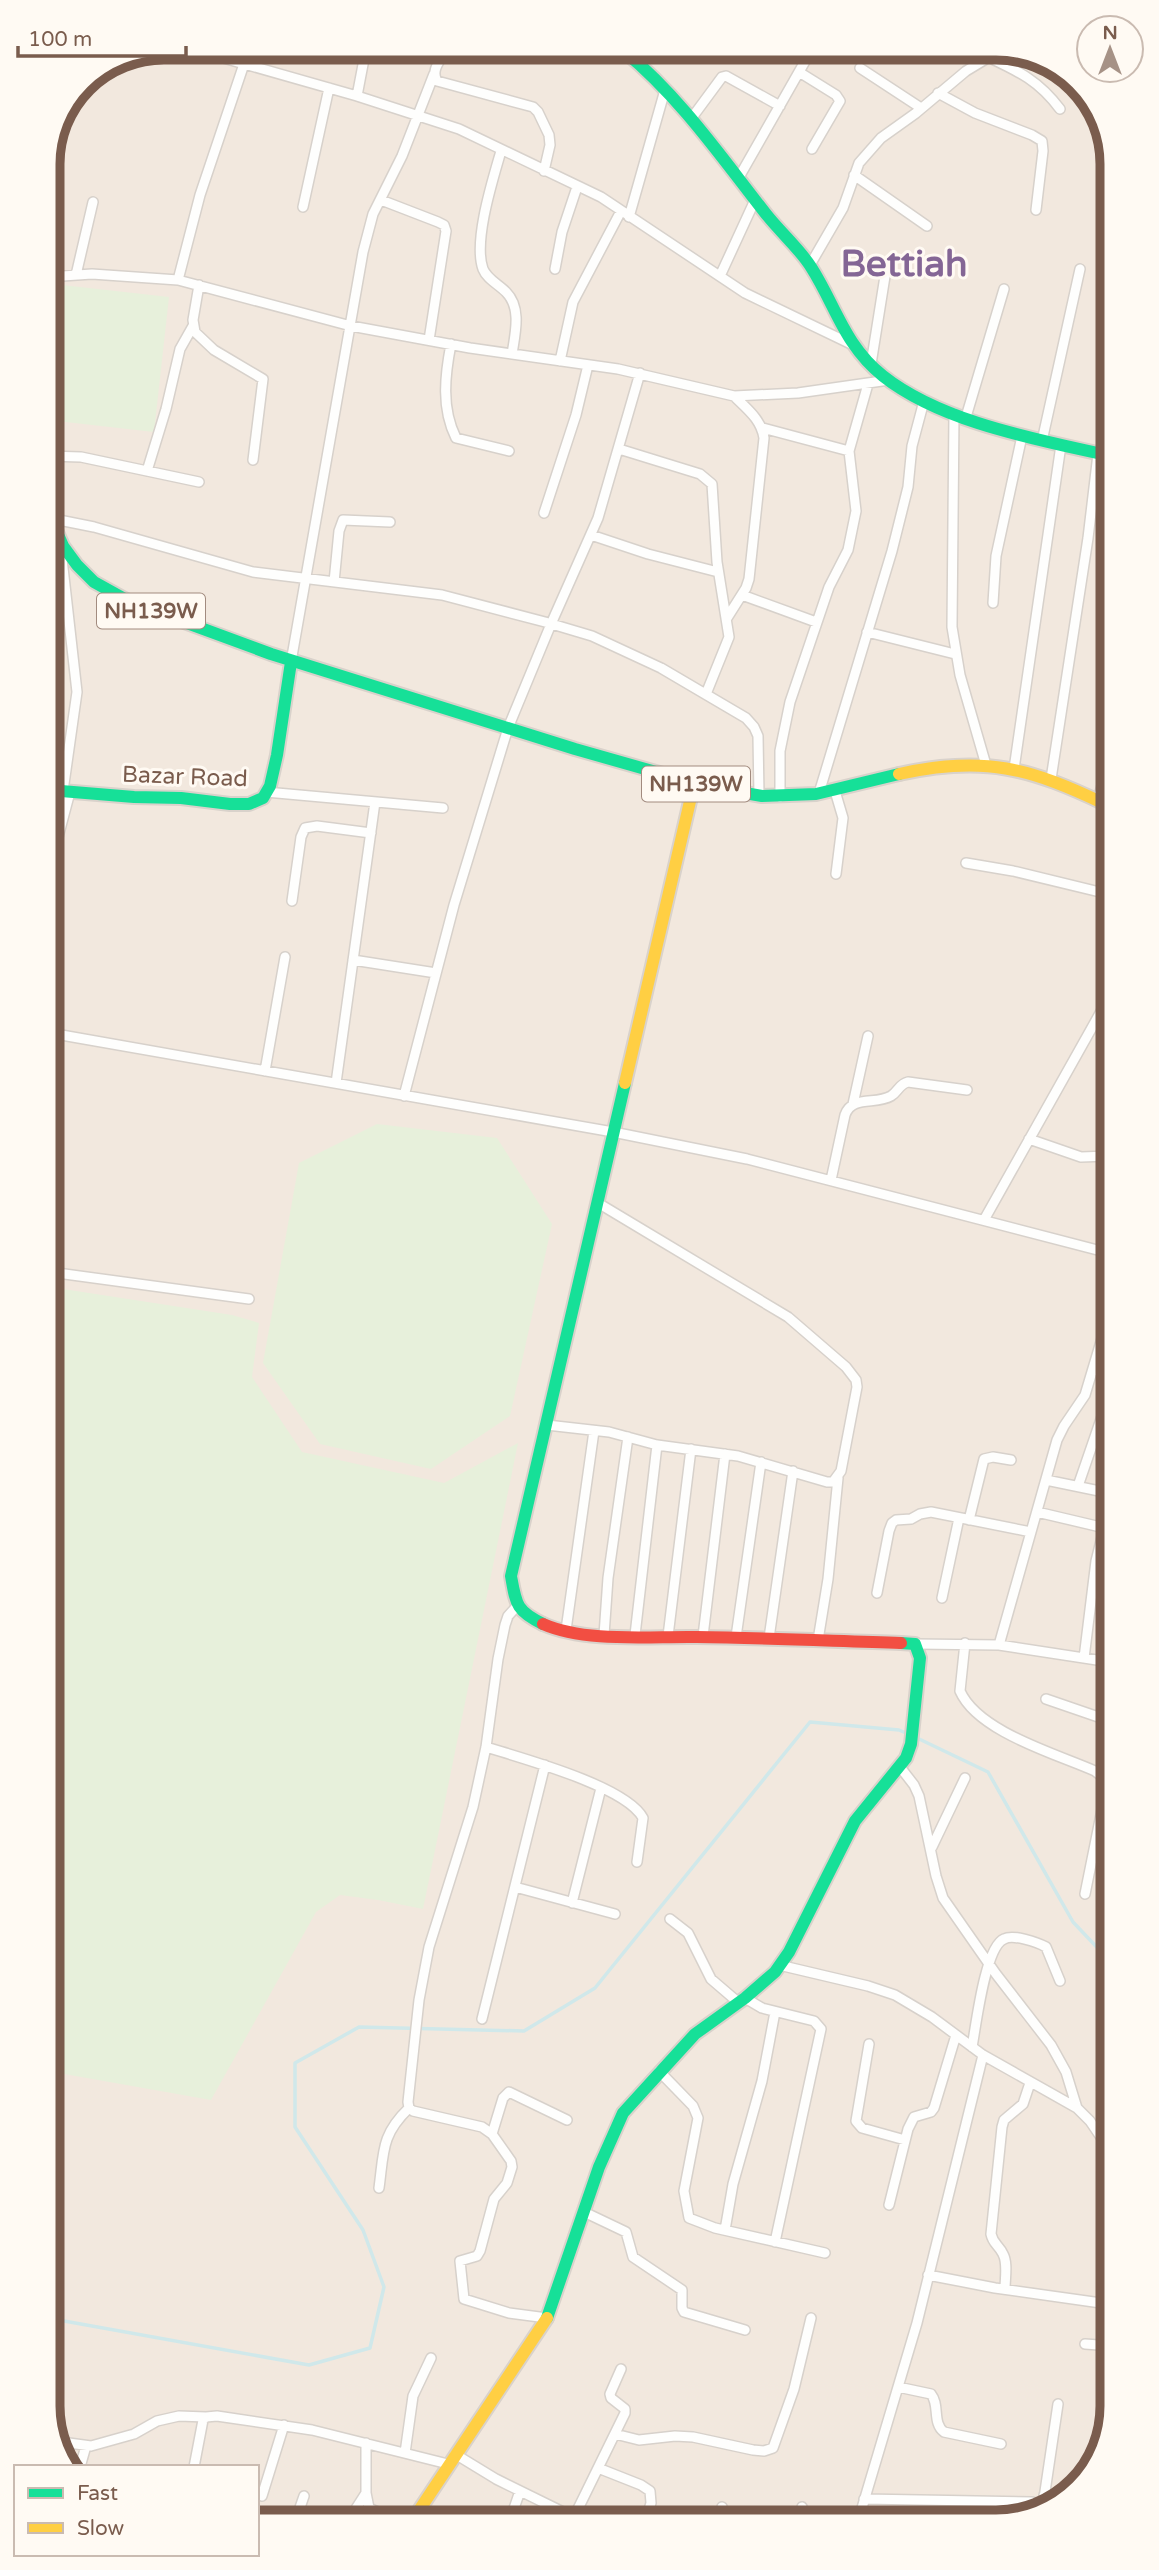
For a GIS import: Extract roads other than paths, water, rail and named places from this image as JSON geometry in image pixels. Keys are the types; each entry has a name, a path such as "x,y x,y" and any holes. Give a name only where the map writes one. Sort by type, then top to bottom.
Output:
{"main road":[{"path":"635,60 691,119 810,265 850,344 889,380 924,401 1004,432 1100,454"},
{"name":"NH139W","path":"60,541 79,569 103,588 135,606 291,662 694,784 759,796 818,795 939,767 986,765 1051,779 1100,802"},
{"name":"Bazar Road","path":"60,791 181,798 230,804 249,804 263,798 270,786 277,755 291,662"},
{"path":"420,2510 547,2318 599,2167 624,2113 695,2034 742,2001 779,1965 789,1952 855,1821 900,1767 911,1744 920,1658 915,1644 604,1635 555,1629 526,1616 518,1605 511,1577 694,784"}],"street":[{"path":"230,60 357,96 459,130 601,197 746,293 850,344"},
{"path":"357,96 364,60"},
{"path":"291,662 363,252 373,214 402,156 441,60"},
{"path":"642,66 646,60"},
{"path":"738,179 806,60"},
{"path":"810,265 843,208 859,163 881,138 984,60"},
{"path":"994,60 1039,84 1060,109"},
{"path":"178,280 200,195 244,64"},
{"path":"860,68 921,108"},
{"path":"799,72 836,95 840,101 812,149"},
{"path":"434,74 442,84 533,107 549,135 550,145 544,171"},
{"path":"691,119 718,81 726,76 780,106"},
{"path":"303,207 329,88"},
{"path":"559,361 573,302 625,214 665,90"},
{"path":"937,93 975,113 1042,141 1036,210"},
{"path":"501,151 485,212 481,260 489,278 512,299 516,319 512,354"},
{"path":"854,175 927,226"},
{"path":"555,270 562,232 578,187"},
{"path":"381,200 444,225 446,231 429,340"},
{"path":"720,276 755,200"},
{"path":"76,275 93,202"},
{"path":"1042,441 1080,269"},
{"path":"871,364 886,270"},
{"path":"60,276 92,274 178,280 351,326 640,373 734,396 798,393 889,380"},
{"path":"147,471 166,409 180,349 193,326 199,285"},
{"path":"986,765 955,654 952,627 960,415 1004,289"},
{"path":"193,326 195,332 214,350 263,379 253,460"},
{"path":"451,344 445,384 448,416 456,438 509,451"},
{"path":"544,513 561,465 588,365"},
{"path":"404,1096 454,905 508,728 591,535 640,373"},
{"path":"780,797 783,730 816,622 829,587 848,550 856,511 849,451 868,384"},
{"path":"727,618 749,579 763,465 763,428 734,396"},
{"path":"818,795 900,518 908,487 912,446 924,401"},
{"path":"763,428 849,451"},
{"path":"993,603 996,556 1021,436"},
{"path":"1014,769 1061,446"},
{"path":"619,449 707,478 712,484 718,572 727,618 727,645 706,694"},
{"path":"60,456 81,457 199,482"},
{"path":"1051,779 1100,466"},
{"path":"60,519 253,572 442,595 592,636 661,667 746,718 754,727 760,748 759,796"},
{"path":"334,582 343,520 390,522"},
{"path":"591,535 648,554 718,572"},
{"path":"60,541 77,692 66,791 60,819"},
{"path":"742,595 816,622"},
{"path":"867,632 955,654"},
{"path":"835,791 843,818 836,874"},
{"path":"266,792 443,808"},
{"path":"336,1083 375,802"},
{"path":"292,901 302,832 305,828 317,826 371,834"},
{"path":"966,863 1013,871 1100,892"},
{"path":"265,1071 285,957"},
{"path":"353,960 436,972"},
{"path":"984,1220 1100,1013"},
{"path":"60,1036 613,1132 747,1159 1100,1251"},
{"path":"853,1104 868,1036"},
{"path":"831,1180 845,1115 853,1104 887,1098 908,1082 967,1090"},
{"path":"1029,1139 1081,1157 1100,1156"},
{"path":"598,1203 788,1318 846,1367 856,1380 857,1387 838,1478 828,1579 818,1640"},
{"path":"60,1273 249,1299"},
{"path":"999,1645 1060,1434 1085,1395 1100,1345"},
{"path":"1093,1369 1100,1371"},
{"path":"1078,1486 1100,1422"},
{"path":"547,1425 725,1454 827,1482 838,1478"},
{"path":"566,1630 594,1431"},
{"path":"604,1635 608,1578 628,1437"},
{"path":"635,1635 657,1445"},
{"path":"668,1636 691,1450"},
{"path":"703,1636 725,1454"},
{"path":"969,1520 984,1459 993,1457 1011,1460"},
{"path":"736,1637 761,1462"},
{"path":"769,1638 793,1471"},
{"path":"1046,1480 1100,1491"},
{"path":"877,1593 892,1523 896,1520 911,1519 925,1512 1031,1532"},
{"path":"1037,1512 1100,1526"},
{"path":"942,1598 958,1518"},
{"path":"1084,1658 1096,1560 1100,1548"},
{"path":"379,2188 387,2135 394,2123 409,2108 415,2036 429,1947 466,1830 486,1747 505,1625 508,1616 518,1605"},
{"path":"965,1643 960,1691 972,1709 1017,1739 1100,1775"},
{"path":"915,1644 999,1645 1100,1660"},
{"path":"1045,1699 1100,1718"},
{"path":"486,1747 545,1765 601,1788 633,1806 643,1818 637,1862"},
{"path":"482,2018 545,1765"},
{"path":"900,1767 919,1796 943,1898 1051,2045 1066,2072 1077,2108"},
{"path":"931,1849 965,1779"},
{"path":"572,1902 601,1788"},
{"path":"1085,1894 1100,1820"},
{"path":"514,1887 615,1914"},
{"path":"670,1919 688,1933 711,1979 742,2001 814,2021 821,2029 775,2242"},
{"path":"972,2047 989,1963 996,1946 1005,1938 1041,1944 1049,1952 1060,1981"},
{"path":"779,1965 868,1986 916,2006 982,2055 1077,2108 1100,2136"},
{"path":"725,2230 733,2184 762,2081 775,2012"},
{"path":"889,2205 905,2140 914,2117 931,2112 934,2108 956,2035"},
{"path":"869,2044 856,2121 862,2128 905,2140"},
{"path":"861,2510 928,2275 982,2055"},
{"path":"659,2071 694,2106 698,2118 684,2191 689,2218 725,2230 825,2253"},
{"path":"1004,2289 1006,2262 1001,2250 992,2241 991,2234 1002,2127 1004,2120 1023,2104 1030,2083"},
{"path":"492,2134 503,2098 509,2092 567,2120"},
{"path":"409,2108 482,2127 492,2134 508,2153 512,2166 507,2183 494,2199 480,2251 477,2256 460,2261 462,2293 467,2302 509,2313 547,2318"},
{"path":"584,2212 626,2232 633,2257 655,2274 680,2287 684,2312 746,2330"},
{"path":"928,2275 1100,2303"},
{"path":"615,2434 639,2440 693,2437 753,2450 773,2448 794,2389 811,2318"},
{"path":"1085,2344 1100,2345"},
{"path":"405,2453 413,2396 431,2358"},
{"path":"577,2510 625,2409 611,2398 610,2394 621,2368"},
{"path":"898,2387 934,2397 937,2423 944,2432 1001,2444"},
{"path":"1044,2498 1058,2404"},
{"path":"66,2443 86,2446 118,2440 158,2421 179,2416 217,2416 284,2425 405,2453 451,2459 556,2510"},
{"path":"194,2465 200,2427 206,2417"},
{"path":"262,2496 284,2425"},
{"path":"366,2443 366,2493 369,2508 373,2510"},
{"path":"81,2465 86,2446"},
{"path":"598,2468 650,2491 649,2510"},
{"path":"513,2510 520,2491"},
{"path":"355,2510 366,2493"},
{"path":"1044,2495 1049,2495"},
{"path":"299,2510 304,2496"},
{"path":"864,2499 1034,2503"}],"waterway":[{"path":"60,2320 309,2365 370,2348 384,2287 363,2230 295,2127 295,2063 359,2027 524,2031 595,1988 810,1722 899,1730 908,1734"},
{"path":"915,1737 988,1772 1073,1922 1100,1951"}],"district":[{"name":"Bettiah","path":"904,263"}]}
